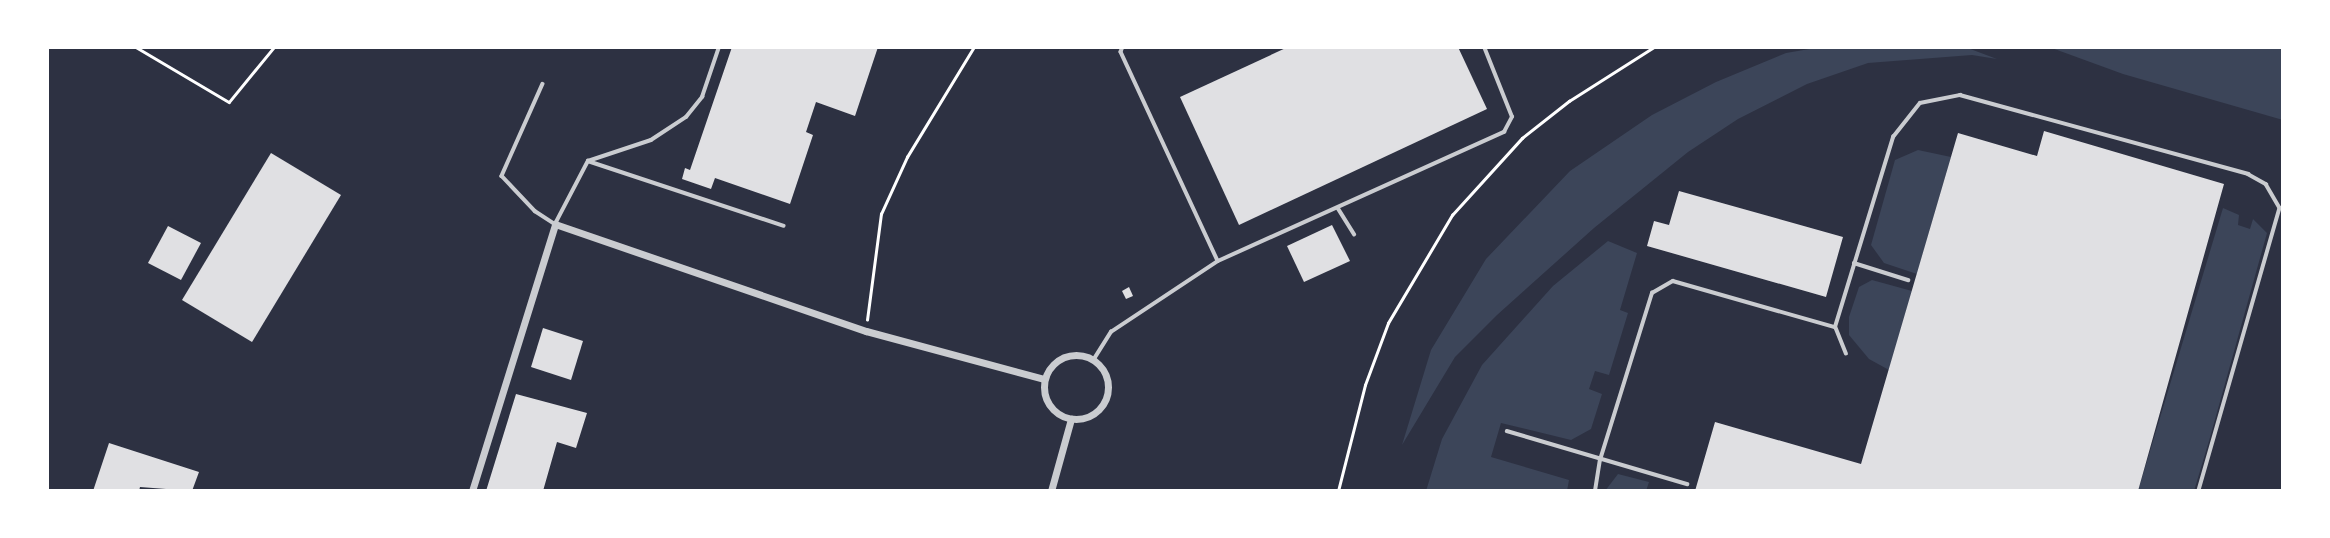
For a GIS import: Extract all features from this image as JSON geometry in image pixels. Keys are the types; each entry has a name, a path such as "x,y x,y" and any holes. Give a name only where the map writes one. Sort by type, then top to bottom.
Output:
{"street":[{"path":"472,491 555,224 866,331 1044,379"},
{"path":"1083,355 1094,359 1108,381 1104,402 1093,414 1070,419 1051,408 1044,379 1061,357 1083,355"},
{"path":"1051,491 1070,419"}],"lane":[{"path":"543,85 502,176 535,211 555,224 588,161 651,140 686,117 702,97 719,47"},
{"path":"1123,47 1121,52 1218,261"},
{"path":"1094,359 1111,332 1218,261 1504,132 1513,117 1484,47"},
{"path":"1846,354 1835,327 1893,137 1920,103 1960,95 2248,174 2266,184 2280,208 2199,491"},
{"path":"588,161 784,226"},
{"path":"1338,208 1354,234"},
{"path":"1854,263 1908,279"},
{"path":"1595,491 1600,460 1652,293 1673,281 1835,327"},
{"path":"1507,431 1687,484"}],"path":[{"path":"136,47 229,102 274,47"},
{"path":"866,331 881,214 907,157 974,47"},
{"path":"1338,491 1364,385 1388,323 1452,215 1522,138 1569,101 1654,47"}],"shaded area":[{"path":"1821,47 1965,47 1997,59 1972,55 1868,63 1807,84 1738,119 1688,152 1594,228 1497,315 1455,357 1402,445 1431,350 1486,259 1570,171 1652,115 1716,82 1786,53"},
{"path":"2049,47 2283,47 2283,120 2123,74"},
{"path":"1918,150 1951,157 1917,274 1884,263 1871,245 1895,160"},
{"path":"2223,208 2239,215 2238,225 2250,229 2253,219 2267,233 2194,491 2138,491"},
{"path":"1608,241 1637,253 1620,310 1628,313 1609,375 1595,371 1589,389 1602,394 1591,429 1571,440 1501,423 1491,457 1569,480 1567,491 1426,491 1442,439 1482,365 1553,286"},
{"path":"1872,280 1912,291 1889,370 1869,359 1849,335 1849,317 1859,287"},
{"path":"1618,474 1649,482 1646,491 1605,491"}],"building":[{"path":"732,47 878,47 855,116 816,102 806,132 813,135 790,204 715,178 711,189 682,179 685,168 690,170"},
{"path":"1288,47 1458,47 1487,109 1239,225 1180,97"},
{"path":"2044,131 2224,184 2138,491 1695,491 1715,422 1861,464 1958,133 2037,156"},
{"path":"271,153 341,195 252,342 182,300"},
{"path":"1679,191 1843,237 1826,297 1647,246 1654,221 1669,225"},
{"path":"1332,225 1350,261 1304,282 1287,246"},
{"path":"168,226 201,243 181,280 148,263"},
{"path":"1129,287 1133,296 1126,299 1122,291"},
{"path":"543,328 583,341 571,380 531,367"},
{"path":"516,394 587,413 576,448 557,442 543,491 486,491"},
{"path":"109,443 199,472 192,491 140,487 139,491 93,491"}]}
